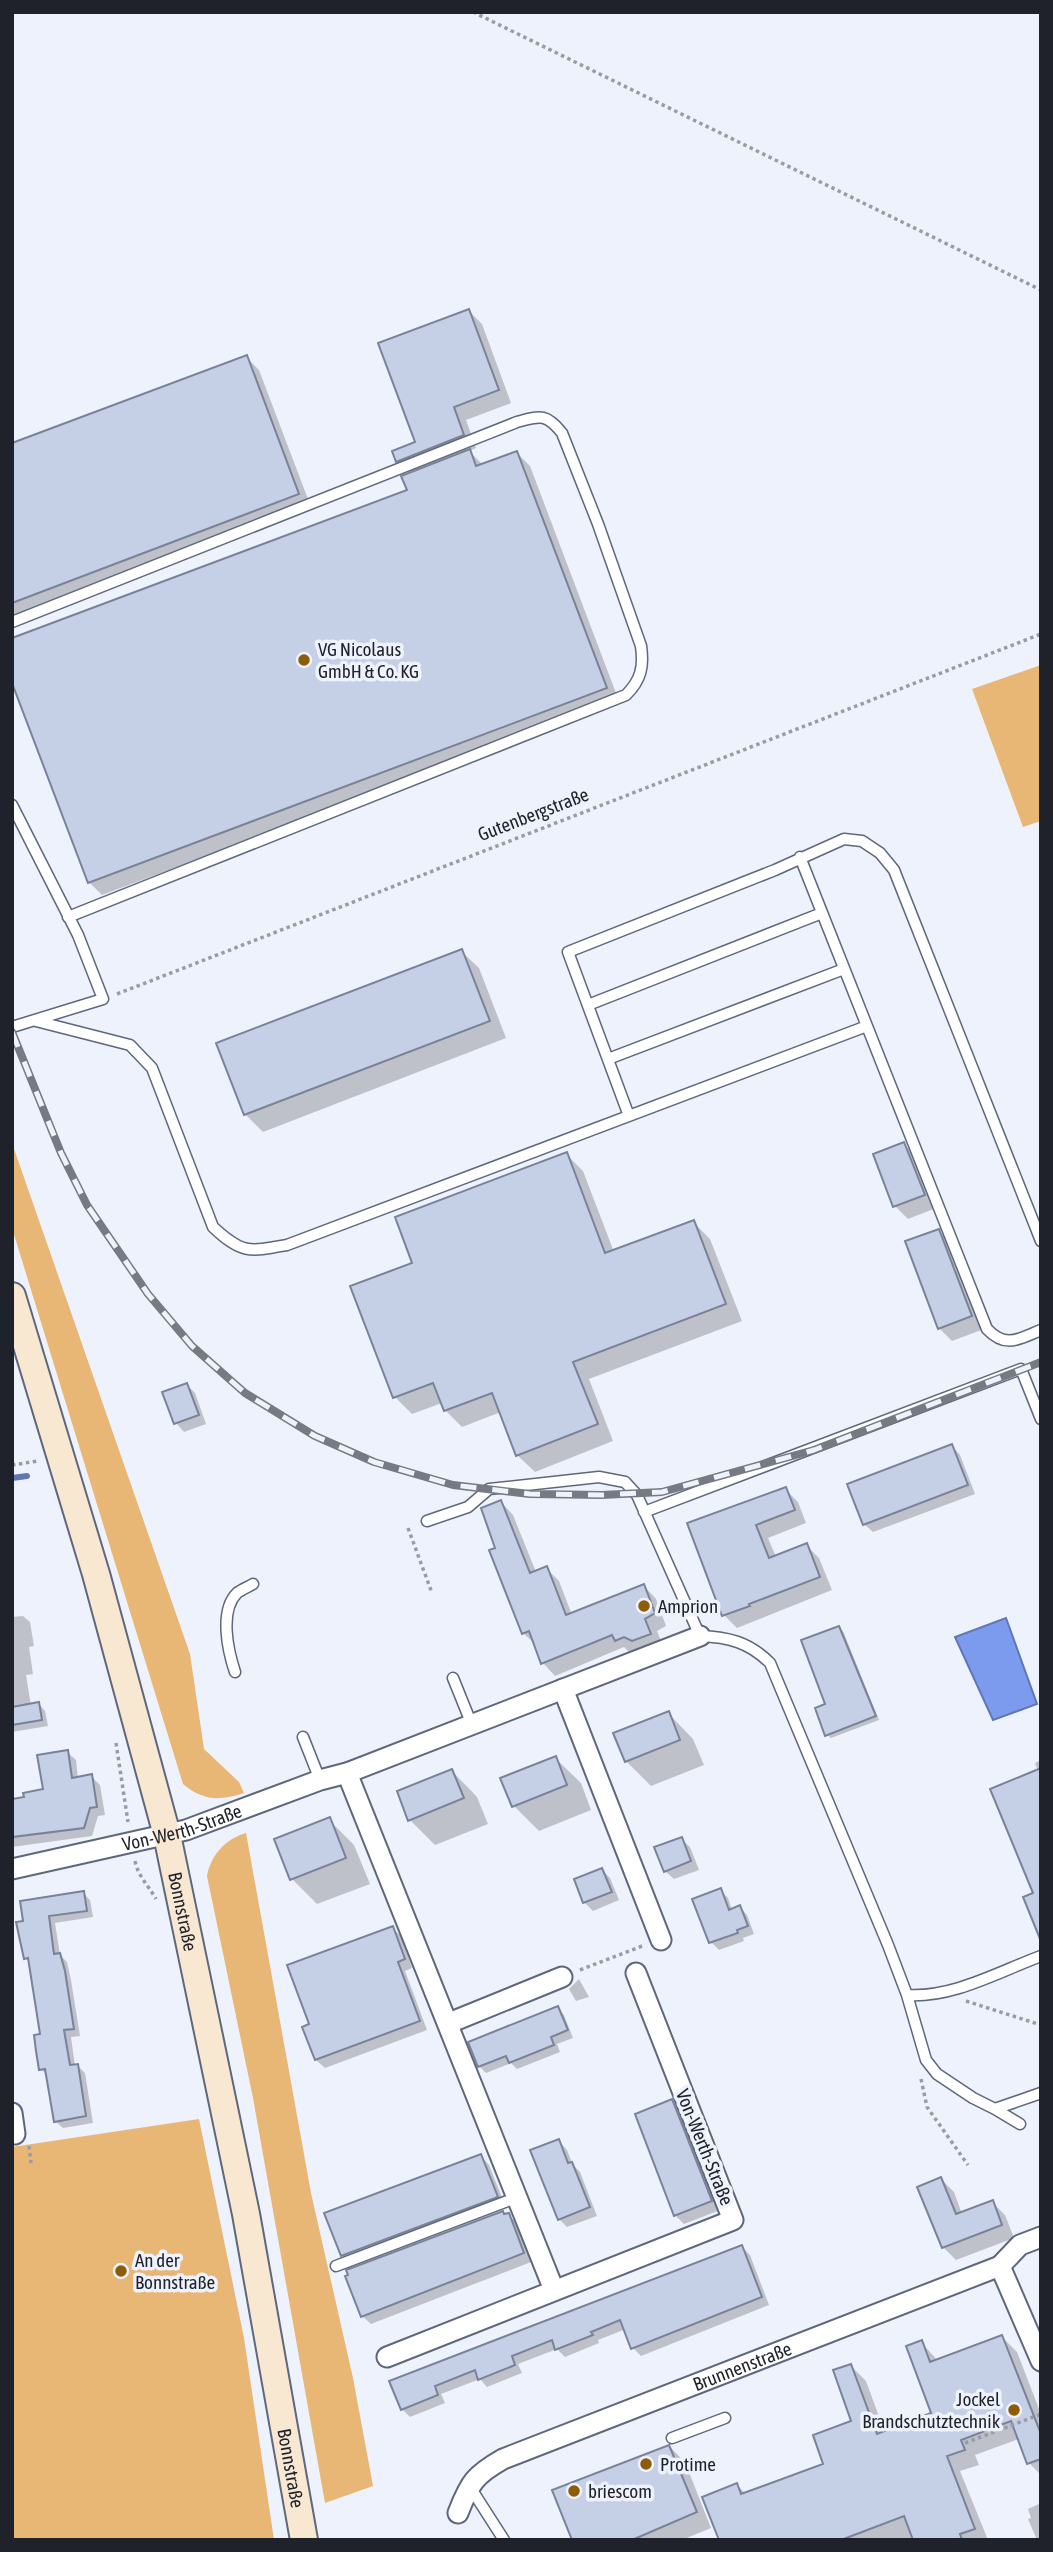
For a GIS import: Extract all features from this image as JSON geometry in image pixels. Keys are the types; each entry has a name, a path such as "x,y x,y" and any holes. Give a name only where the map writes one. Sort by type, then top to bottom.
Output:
{"main road":[{"name":"Bonnstraße","path":"12,1296 96,1574 167,1835 246,2214 304,2540"}],"street":[{"name":"Von-Werth-Straße","path":"12,1869 186,1830 472,1726 700,1636"},
{"path":"563,1689 661,1940"},
{"path":"347,1773 554,2291"},
{"name":"Von-Werth-Straße","path":"387,2357 733,2220 636,1973"},
{"path":"449,2023 562,1976"},
{"path":"12,2113 13,2134"},
{"name":"Brunnenstraße","path":"468,2485 481,2472 503,2459 1000,2266 1020,2245 1041,2236"},
{"path":"1000,2266 1041,2361"},
{"path":"458,2513 468,2485"}],"lane":[{"path":"12,622 538,416 552,420 562,432 641,646 643,667 636,685 626,695 68,918"},
{"path":"12,805 78,935 103,999 12,1027"},
{"path":"629,1116 568,952 775,870 844,839 862,841 880,853 894,870 1041,1241"},
{"path":"800,857 988,1329 997,1339 1012,1342 1041,1331"},
{"path":"588,1005 822,913"},
{"path":"608,1059 844,969"},
{"path":"36,1021 130,1045 141,1055 152,1068 213,1227 231,1243 254,1252 287,1245 867,1026"},
{"path":"644,1512 1021,1369 1041,1419"},
{"path":"427,1521 468,1507 489,1489 599,1477 625,1482 637,1495 700,1636 726,1637 758,1651 770,1662 907,1995 926,2060 937,2074 1020,2124"},
{"path":"235,1672 228,1650 230,1605 237,1593 253,1584"},
{"path":"453,1678 472,1726"},
{"path":"303,1737 320,1780"},
{"path":"907,1995 934,1995 957,1989 1041,1956"},
{"path":"995,2109 1041,2093"},
{"path":"336,2266 518,2197"},
{"path":"672,2438 725,2418"},
{"path":"468,2485 503,2540"}],"path":[{"path":"472,12 1041,290"},
{"name":"Gutenbergstraße","path":"103,999 1041,634"},
{"path":"12,1465 42,1461 41,1453"},
{"path":"408,1528 432,1593"},
{"path":"115,1737 137,1873 147,1882 156,1900"},
{"path":"562,1976 661,1940"},
{"path":"957,1989 964,2000 1041,2025"},
{"path":"926,2060 921,2080 927,2107 968,2165"},
{"path":"965,2443 1041,2414"}],"shaded area":[{"path":"1041,665 1041,821 1023,827 972,689"},
{"path":"12,1143 190,1654 204,1749 239,1782 244,1793 212,1798 198,1794 183,1784 12,1228"},
{"path":"246,1833 311,2193 353,2378 373,2486 325,2503 253,2098 207,1876 220,1849 232,1839"},
{"name":"An der Bonnstraße","path":"199,2119 244,2338 274,2540 12,2540 12,2147"}],"water":[{"path":"1006,1618 1037,1704 993,1720 955,1637"}],"building":[{"path":"469,309 499,390 454,407 464,435 396,462 392,451 415,442 378,343"},
{"path":"247,355 299,494 12,603 12,443"},
{"name":"VG Nicolaus GmbH & Co. KG","path":"470,449 476,466 517,451 607,688 88,883 12,683 12,638 407,490 401,476"},
{"path":"462,949 490,1021 244,1115 216,1043"},
{"path":"904,1142 925,1195 893,1207 873,1154"},
{"path":"567,1152 605,1253 694,1220 726,1304 573,1362 598,1424 516,1456 492,1393 444,1411 433,1383 393,1398 350,1286 412,1263 395,1217"},
{"path":"939,1229 972,1316 938,1329 905,1241"},
{"path":"187,1383 199,1415 174,1424 162,1392"},
{"path":"952,1444 968,1485 863,1525 847,1484"},
{"path":"786,1487 795,1510 756,1525 769,1558 807,1543 820,1577 722,1616 687,1523"},
{"path":"501,1500 530,1573 547,1566 566,1615 644,1584 655,1613 645,1619 651,1634 632,1641 624,1637 615,1641 612,1635 541,1664 529,1631 522,1634 489,1550 495,1548 481,1508"},
{"path":"839,1626 876,1716 825,1736 815,1708 825,1704 801,1640"},
{"path":"39,1702 42,1720 12,1725 12,1707"},
{"path":"669,1711 680,1740 625,1762 613,1733"},
{"path":"68,1750 72,1778 92,1774 97,1807 90,1808 84,1828 12,1837 12,1799 24,1797 23,1793 43,1789 37,1755"},
{"path":"556,1756 567,1785 512,1807 500,1778"},
{"path":"1041,1768 1040,1939 1023,1897 1033,1893 990,1789"},
{"path":"452,1769 464,1798 408,1821 397,1791"},
{"path":"330,1817 346,1858 290,1880 274,1839"},
{"path":"682,1837 691,1861 664,1872 654,1847"},
{"path":"602,1868 612,1892 583,1903 574,1879"},
{"path":"721,1888 729,1910 740,1905 748,1926 737,1930 738,1933 709,1943 692,1899"},
{"path":"84,1891 87,1911 49,1916 54,1954 60,1953 65,1971 74,2029 64,2030 70,2065 78,2064 86,2116 54,2122 45,2069 39,2070 34,2035 40,2034 28,1958 24,1959 16,1922 23,1921 20,1901"},
{"path":"393,1926 405,1959 398,1962 420,2021 315,2060 302,2027 309,2024 287,1965"},
{"path":"558,2006 568,2030 551,2037 554,2045 509,2063 506,2056 478,2067 468,2042"},
{"path":"672,2099 712,2201 674,2216 635,2114"},
{"path":"559,2139 568,2163 572,2162 590,2207 558,2220 530,2150"},
{"path":"481,2154 498,2197 341,2256 324,2213"},
{"path":"941,2177 956,2214 993,2200 1002,2225 942,2248 917,2187"},
{"path":"503,2211 504,2214 509,2213 524,2253 361,2317 345,2276 348,2275 346,2270"},
{"path":"742,2245 762,2297 631,2349 620,2320 591,2332 593,2335 555,2350 552,2340 512,2356 515,2365 478,2380 475,2370 435,2386 438,2395 401,2410 389,2381"},
{"path":"1002,2335 1041,2434 1041,2459 1027,2464 1011,2421 961,2440 965,2450 947,2456 975,2529 960,2534 962,2540 913,2540 904,2516 841,2540 719,2540 702,2497 737,2483 741,2494 823,2464 813,2435 851,2421 833,2370 851,2364 877,2434 931,2413 906,2346 922,2340 930,2362"},
{"path":"669,2445 697,2512 632,2540 572,2540 552,2490"}],"waterway":[{"path":"12,1478 27,1476"}],"railway":[{"path":"12,1032 61,1153 87,1205 148,1294 192,1346 245,1393 315,1436 374,1462 453,1485 530,1494 662,1492 814,1450 1041,1362"}],"place":[{"name":"VG Nicolaus GmbH & Co. KG","path":"304,660"},
{"name":"Amprion","path":"644,1606"},
{"name":"An der Bonnstraße","path":"121,2271"},
{"name":"Jockel Brandschutztechnik","path":"1014,2410"},
{"name":"Protime","path":"646,2464"},
{"name":"briescom","path":"574,2491"}]}
